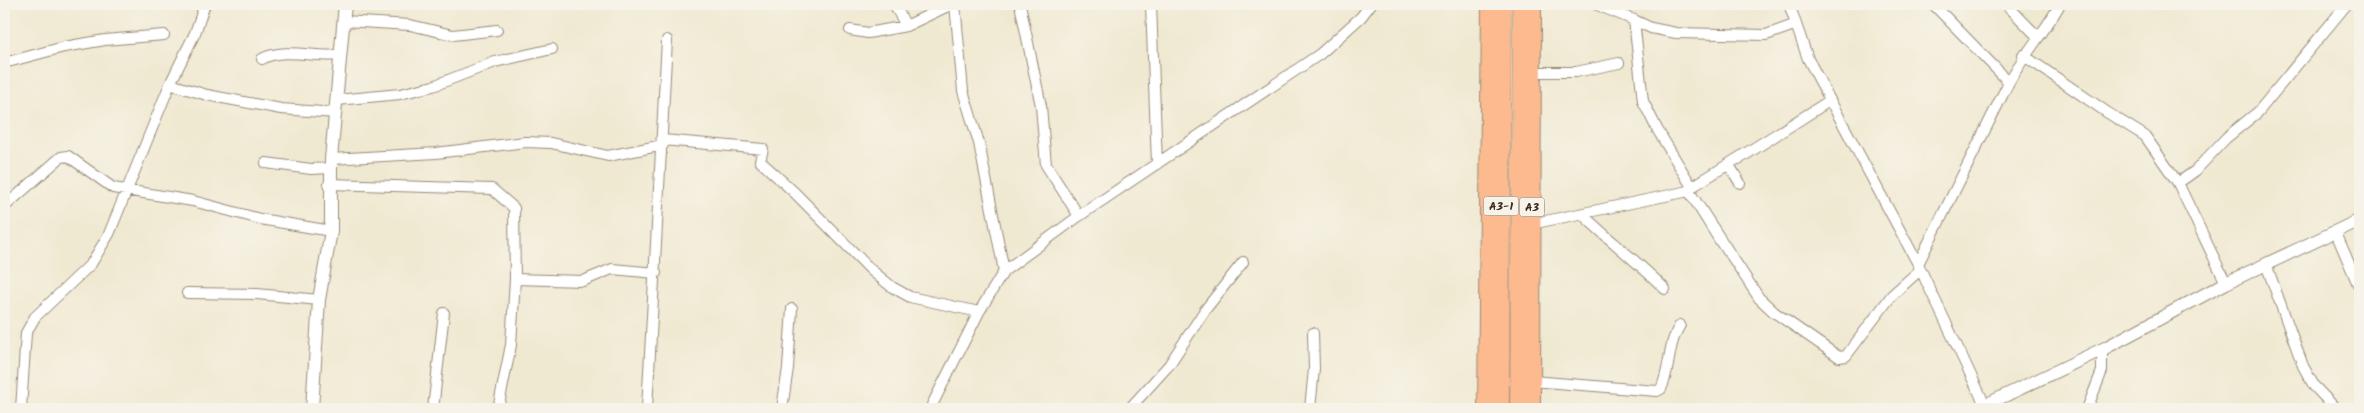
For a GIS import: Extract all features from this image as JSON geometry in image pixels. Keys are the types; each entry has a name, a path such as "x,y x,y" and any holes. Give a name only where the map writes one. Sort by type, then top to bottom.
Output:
{"highway":[{"name":"A3-1","path":"1500,409 1502,4"},
{"name":"A3-1","path":"1519,409 1522,4"}],"main road":[{"path":"1486,409 1490,4"},
{"name":"A3","path":"1532,409 1533,4"}],"street":[{"path":"21,409 26,333 34,317 91,264 109,234 170,84 195,33 205,4"},
{"path":"312,409 319,300 331,231 329,184 345,4"},
{"path":"894,4 906,26"},
{"path":"850,30 868,33 906,26 954,4 963,92 979,143 1004,271"},
{"path":"1020,4 1041,106 1046,165 1079,216"},
{"path":"1151,4 1157,164"},
{"path":"930,409 979,312 1004,271 1079,216 1320,54 1361,17 1371,4"},
{"path":"1595,4 1651,28 1676,33 1766,35 1794,25"},
{"path":"1789,4 1794,25 1808,59 1919,267 1981,407 2102,349 2226,283 2336,233 2360,220"},
{"path":"1933,4 2009,82"},
{"path":"2006,4 2038,37"},
{"path":"1634,20 1643,101 1722,244 1759,298 1774,312 1839,358 1846,356 1892,295 1919,267 2023,55 2038,37 2060,4"},
{"path":"2178,183 2195,171 2226,138 2258,112 2348,4"},
{"path":"344,21 410,25 453,35 497,30"},
{"path":"4,63 64,47 106,40 164,36"},
{"path":"647,409 656,273 667,40"},
{"path":"337,100 400,94 433,86 495,62 552,48"},
{"path":"262,59 268,56 284,54 340,55"},
{"path":"2023,55 2108,114 2145,136 2178,183 2226,283"},
{"path":"1533,72 1576,72 1619,63"},
{"path":"170,84 207,95 281,109 336,113"},
{"path":"1531,224 1690,189 1829,101"},
{"path":"266,164 310,169 331,163 436,154 525,142 551,143 608,156 662,142 763,149 760,162 795,193 870,270 892,287 910,297 979,312"},
{"path":"4,207 61,157 68,156 113,188 193,201 260,219 331,231"},
{"path":"1729,165 1740,184"},
{"path":"329,184 492,189 514,208 515,279 511,345 498,409"},
{"path":"1582,214 1606,237 1636,260 1665,289"},
{"path":"2336,233 2360,289"},
{"path":"1129,409 1169,365 1205,310 1243,262"},
{"path":"2266,264 2303,366 2314,386 2336,409"},
{"path":"515,279 583,281 612,269 656,273"},
{"path":"187,294 257,294 319,300"},
{"path":"782,409 788,368 792,309"},
{"path":"433,409 444,313"},
{"path":"1532,381 1657,391 1661,389 1664,383 1671,344 1680,325"},
{"path":"1310,409 1314,369 1313,333"},
{"path":"2087,409 2102,371 2102,349"}]}
